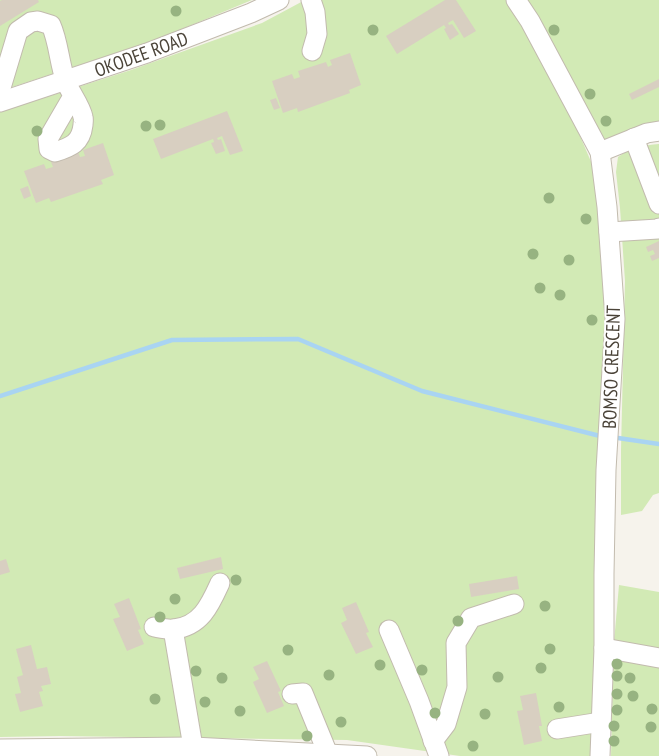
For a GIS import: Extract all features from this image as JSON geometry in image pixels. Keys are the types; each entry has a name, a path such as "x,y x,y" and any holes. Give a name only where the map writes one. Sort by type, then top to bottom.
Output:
{"street":[{"name":"OKODEE ROAD","path":"0,102 70,88 248,7 279,0"},
{"path":"312,0 317,34 312,51"},
{"name":"BOMSO CRESCENT","path":"516,0 530,21 600,152 609,232 615,318 606,470 604,648 600,756"},
{"path":"0,91 18,31 30,22 38,21 51,25 56,35 70,88"},
{"path":"600,152 647,133 659,131"},
{"path":"634,138 659,204"},
{"path":"609,232 659,228"},
{"path":"154,628 173,629 189,626 199,619 211,603 220,583"},
{"path":"436,748 446,724 457,687 456,642 471,618 514,604"},
{"path":"173,629 194,748"},
{"path":"389,630 419,701 436,748"},
{"path":"604,648 659,658"},
{"path":"292,694 303,693 328,754"},
{"path":"557,729 601,722"},
{"path":"0,749 107,752 194,748 367,756"}],"green space":[{"path":"0,0 252,0 153,41 0,91"},
{"path":"305,0 506,0 552,76 592,164 604,221 605,361 595,756 460,756 347,740 60,736 0,737 0,112 131,70 262,23"},
{"path":"525,0 659,0 659,121 603,143"},
{"path":"659,144 659,493 653,495 642,511 621,515 625,281 616,172 618,157 627,151"},
{"path":"619,585 659,592 659,756 611,756 614,642"}],"building":[{"path":"38,0 39,2 0,26 0,1"},
{"path":"445,0 456,0 476,31 464,38 453,20 448,23 449,25 452,24 459,34 450,40 444,25 397,54 386,36"},
{"path":"350,53 361,85 349,90 350,93 298,112 297,108 283,113 272,81 292,74 294,79 300,77 298,71 326,62 328,67 332,65 330,60"},
{"path":"659,79 659,87 632,100 629,94"},
{"path":"276,98 280,108 274,110 270,100"},
{"path":"227,111 243,151 230,155 222,136 217,138 218,140 221,139 225,151 216,154 211,143 214,142 213,139 161,159 153,139"},
{"path":"103,143 114,175 101,180 103,184 51,202 49,198 36,203 24,171 44,164 46,169 53,167 51,162 78,152 80,157 85,156 83,150"},
{"path":"28,186 31,196 24,199 20,189"},
{"path":"659,241 659,258 652,261 650,256 655,254 653,250 648,252 646,247"},
{"path":"221,557 223,569 180,579 177,568"},
{"path":"6,559 10,572 0,575 0,561"},
{"path":"517,576 519,589 471,597 469,584"},
{"path":"129,598 141,629 138,630 144,644 127,651 113,619 120,617 114,604"},
{"path":"356,602 369,632 366,633 373,647 356,654 341,623 347,620 342,608"},
{"path":"31,645 37,669 47,667 51,684 41,686 43,691 39,692 43,706 20,712 15,694 21,693 17,677 23,675 16,649"},
{"path":"267,661 281,691 278,692 284,706 267,713 253,682 259,679 253,667"},
{"path":"536,693 542,726 539,726 542,741 524,745 517,711 523,710 520,696"}],"waterway":[{"path":"0,396 172,340 298,339 422,391 600,436"},
{"path":"618,438 659,444"}]}
